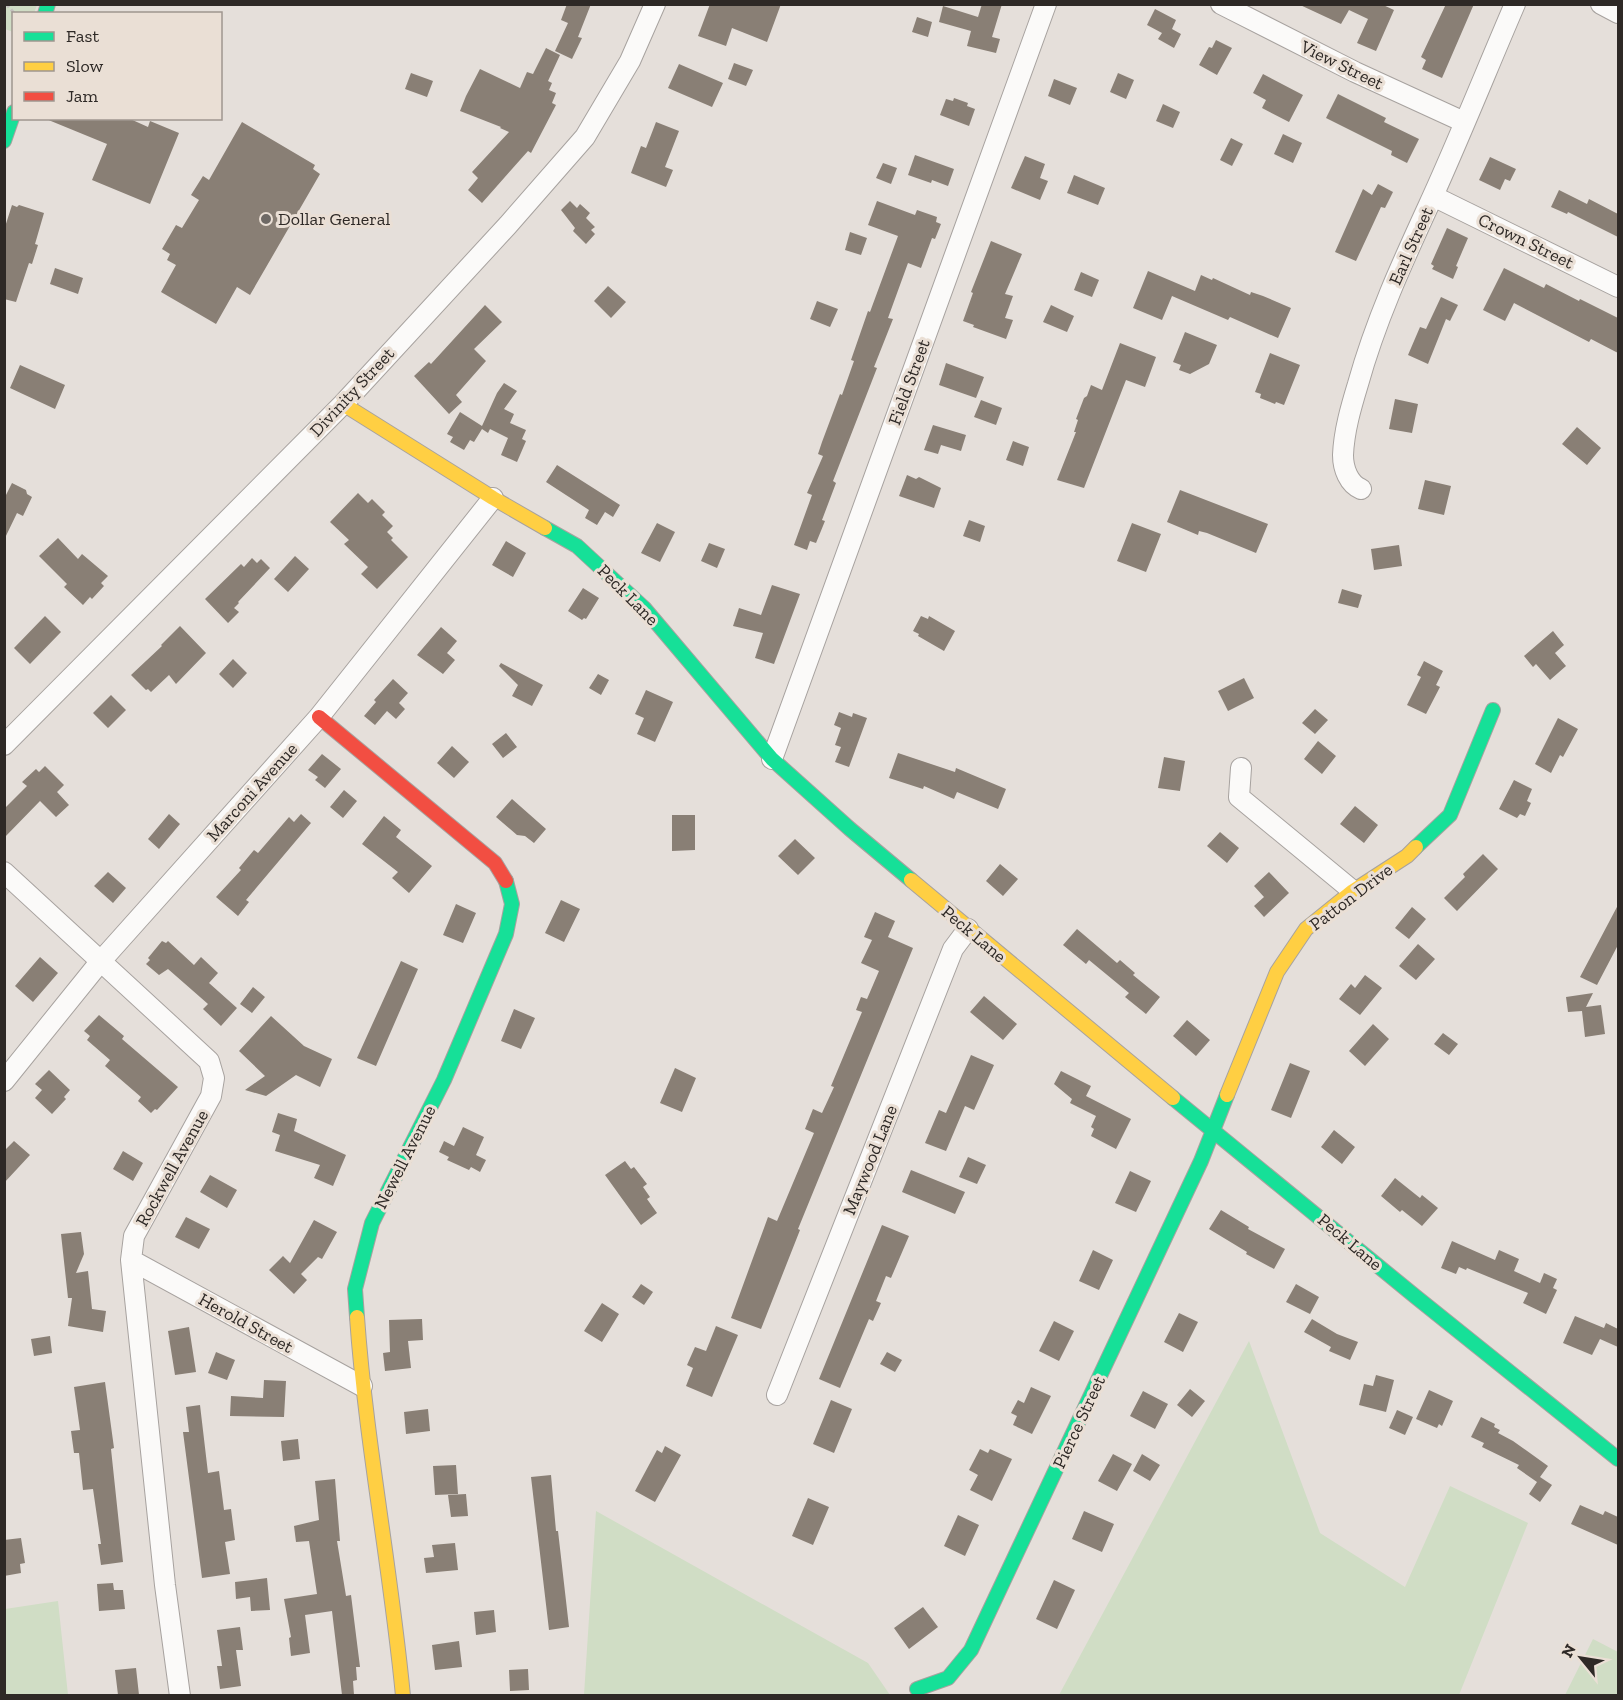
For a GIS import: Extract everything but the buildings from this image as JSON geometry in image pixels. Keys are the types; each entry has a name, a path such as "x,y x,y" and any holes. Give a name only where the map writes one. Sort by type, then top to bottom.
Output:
{"main road":[{"path":"4,141 12,118"},
{"name":"Peck Lane","path":"343,404 493,498 577,546 644,608 772,759 850,829 968,929 1416,1297 1618,1459"},
{"name":"Patton Drive","path":"1214,1131 1277,972 1306,929 1353,891 1407,856 1450,815 1493,710"},
{"name":"Newell Avenue","path":"319,717 495,863 511,889 512,912 506,934 444,1080 372,1223 355,1289 362,1386 396,1623 403,1695"},
{"name":"Pierce Street","path":"917,1689 948,1678 971,1650 1214,1131"}],"street":[{"name":"Divinity Street","path":"4,745 343,404 585,137 630,61 655,4"},
{"name":"Field Street","path":"772,759 1046,4"},
{"name":"View Street","path":"1221,4 1355,72 1464,122"},
{"name":"Earl Street","path":"1361,489 1355,487 1344,469 1343,456 1348,418 1368,348 1394,282 1515,4"},
{"path":"1601,4 1618,13"},
{"name":"Crown Street","path":"1433,196 1618,287"},
{"name":"Marconi Avenue","path":"4,1081 100,962 319,717 493,498"},
{"path":"1241,768 1239,797 1353,891"},
{"name":"Rockwell Avenue","path":"4,872 209,1061 214,1078 211,1096 134,1236 130,1260 165,1585 180,1695"},
{"name":"Maywood Lane","path":"777,1395 953,949 968,929"},
{"name":"Herold Street","path":"130,1260 362,1386"}],"green space":[{"path":"4,5 37,5 34,12 12,12 12,32 5,29"},
{"path":"1249,1341 1320,1533 1405,1587 1450,1486 1528,1523 1459,1695 1059,1695"},
{"path":"596,1511 868,1663 890,1695 584,1695"},
{"path":"58,1601 68,1695 5,1695 5,1609"},
{"path":"1593,1639 1618,1652 1617,1695 1565,1695"}],"traffic: fast":[{"path":"46,12 48,4"},
{"path":"4,141 12,118"},
{"path":"545,528 577,546 644,608 772,759 911,880"},
{"path":"1416,847 1450,815 1493,710"},
{"path":"357,1317 355,1289 372,1223 444,1080 506,934 512,904 506,881"},
{"path":"917,1689 948,1678 971,1650 1201,1161 1227,1095"},
{"path":"1173,1098 1618,1459"}],"traffic: slow":[{"path":"343,404 545,528"},
{"path":"1227,1095 1277,972 1306,929 1353,891 1407,856 1416,847"},
{"path":"911,880 1173,1098"},
{"path":"357,1317 366,1412 403,1696"}],"traffic: jam":[{"path":"319,717 495,863 506,881"}],"place":[{"name":"Dollar General","path":"266,219"}]}
